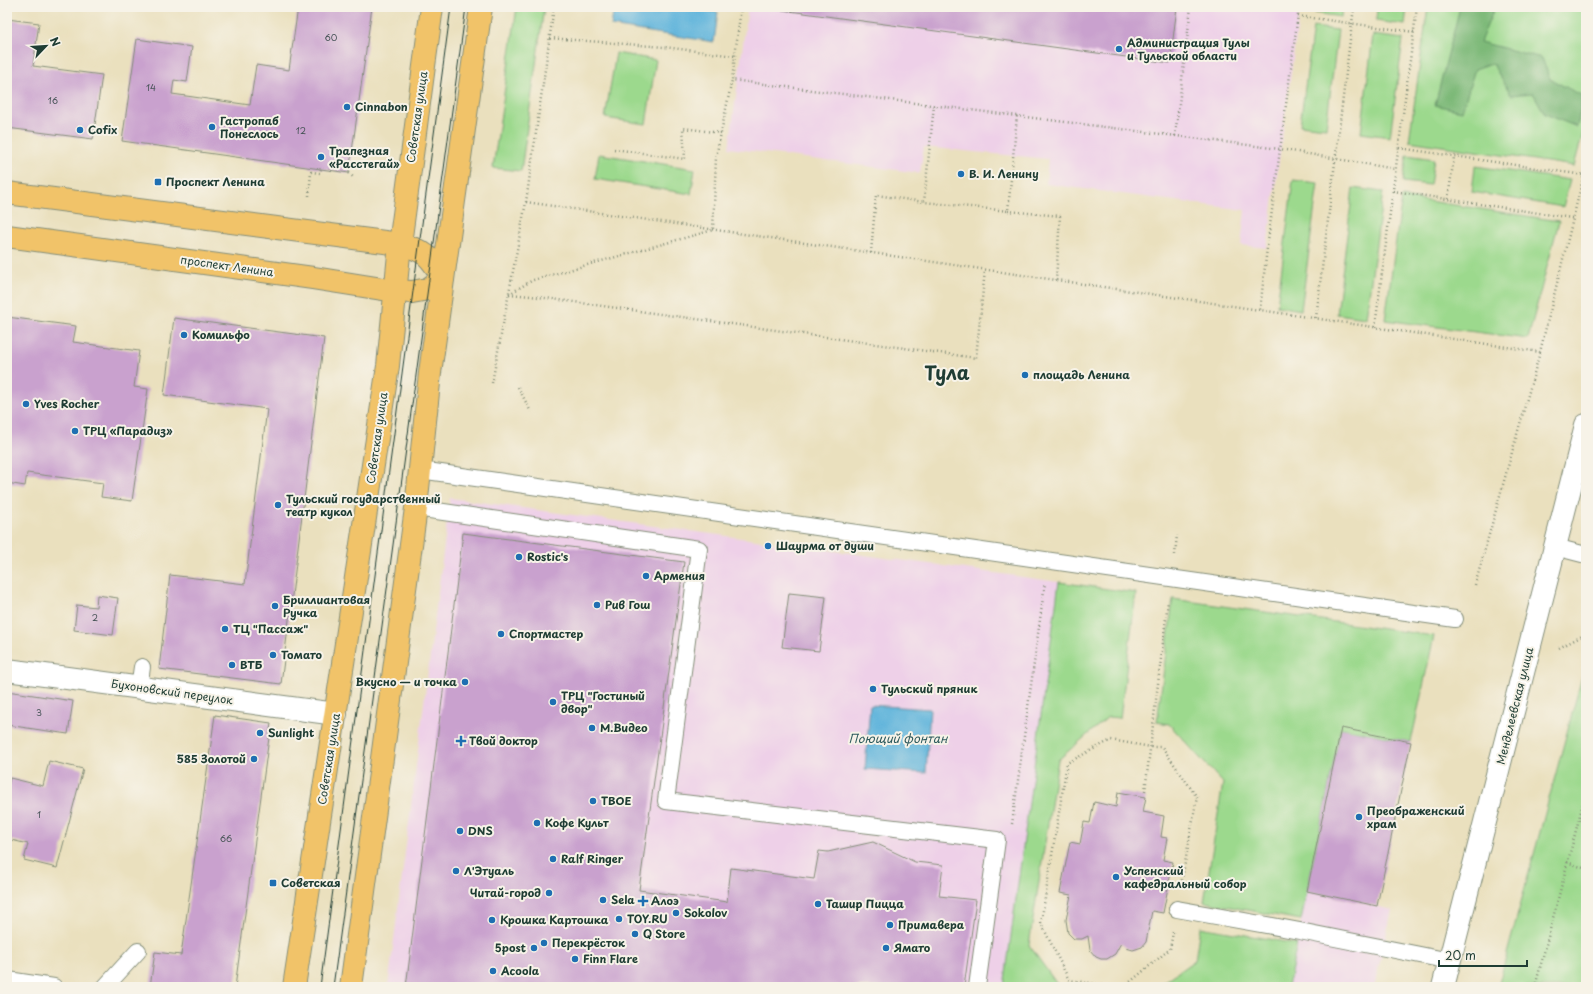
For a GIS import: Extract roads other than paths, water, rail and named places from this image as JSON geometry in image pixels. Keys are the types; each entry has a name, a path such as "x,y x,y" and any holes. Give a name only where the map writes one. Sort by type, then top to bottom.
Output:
{"main road":[{"name":"Советская улица","path":"294,987 388,366 400,244 432,7"},
{"path":"351,987 416,508 430,373 481,7"},
{"path":"7,193 400,244 418,249 432,259 444,278"},
{"name":"проспект Ленина","path":"7,236 313,278 395,291 412,292 428,289 444,278"}],"street":[{"name":"Менделеевская улица","path":"1443,987 1586,425"},
{"name":"Бухоновский переулок","path":"7,670 141,677 336,714"}],"lane":[{"path":"420,470 1455,619"},
{"path":"416,508 699,549 666,801 997,840 977,987"},
{"path":"1555,547 1586,555"},
{"path":"1177,909 1300,931 1450,961"},
{"path":"105,987 138,950"},
{"path":"8,980 54,987"}],"water":[{"path":"614,7 684,7 718,12 714,42 611,26"},
{"name":"Поющий фонтан","path":"870,705 930,709 926,773 865,769"}],"tram line":[{"path":"320,987 451,7"},
{"path":"333,987 466,7"}],"place":[{"name":"Администрация Тулы и Тульской области","path":"1119,49"},
{"name":"Cinnabon","path":"347,107"},
{"name":"Гастропаб Понеслось","path":"212,127"},
{"name":"Cofix","path":"80,130"},
{"name":"Трапезная «Расстегай»","path":"321,157"},
{"name":"В. И. Ленину","path":"961,174"},
{"name":"Проспект Ленина","path":"158,182"},
{"name":"Комильфо","path":"184,335"},
{"name":"площадь Ленина","path":"1025,375"},
{"name":"Yves Rocher","path":"26,404"},
{"name":"ТРЦ «Парадиз»","path":"75,431"},
{"name":"Тульский государственный театр кукол","path":"278,505"},
{"name":"Шаурма от души","path":"768,546"},
{"name":"Rostic's","path":"519,557"},
{"name":"Армения","path":"646,576"},
{"name":"Рив Гош","path":"597,605"},
{"name":"Бриллиантовая Ручка","path":"275,606"},
{"name":"ТЦ \"Пассаж\"","path":"225,629"},
{"name":"Спортмастер","path":"501,634"},
{"name":"Томато","path":"273,655"},
{"name":"ВТБ","path":"232,665"},
{"name":"Вкусно — и точка","path":"465,682"},
{"name":"Тульский пряник","path":"873,689"},
{"name":"ТРЦ \"Гостиный двор\"","path":"553,702"},
{"name":"М.Видео","path":"592,728"},
{"name":"Sunlight","path":"260,733"},
{"name":"Твой доктор","path":"461,741"},
{"name":"585 Золотой","path":"254,759"},
{"name":"ТВОЕ","path":"593,801"},
{"name":"Преображенский храм","path":"1359,817"},
{"name":"Кофе Культ","path":"537,823"},
{"name":"DNS","path":"460,831"},
{"name":"Ralf Ringer","path":"553,859"},
{"name":"Л'Этуаль","path":"456,871"},
{"name":"Успенский кафедральный собор","path":"1116,877"},
{"name":"Советская","path":"273,883"},
{"name":"Читай-город","path":"549,893"},
{"name":"Sela","path":"603,900"},
{"name":"Алоэ","path":"643,901"},
{"name":"Ташир Пицца","path":"818,904"},
{"name":"Sokolov","path":"676,913"},
{"name":"TOY.RU","path":"619,919"},
{"name":"Крошка Картошка","path":"492,920"},
{"name":"Примавера","path":"890,925"},
{"name":"Q Store","path":"635,934"},
{"name":"Перекрёсток","path":"544,943"},
{"name":"5post","path":"534,948"},
{"name":"Ямато","path":"886,948"},
{"name":"Finn Flare","path":"575,959"},
{"name":"Acoola","path":"493,971"}],"district":[{"name":"Тула","path":"947,373"}]}
